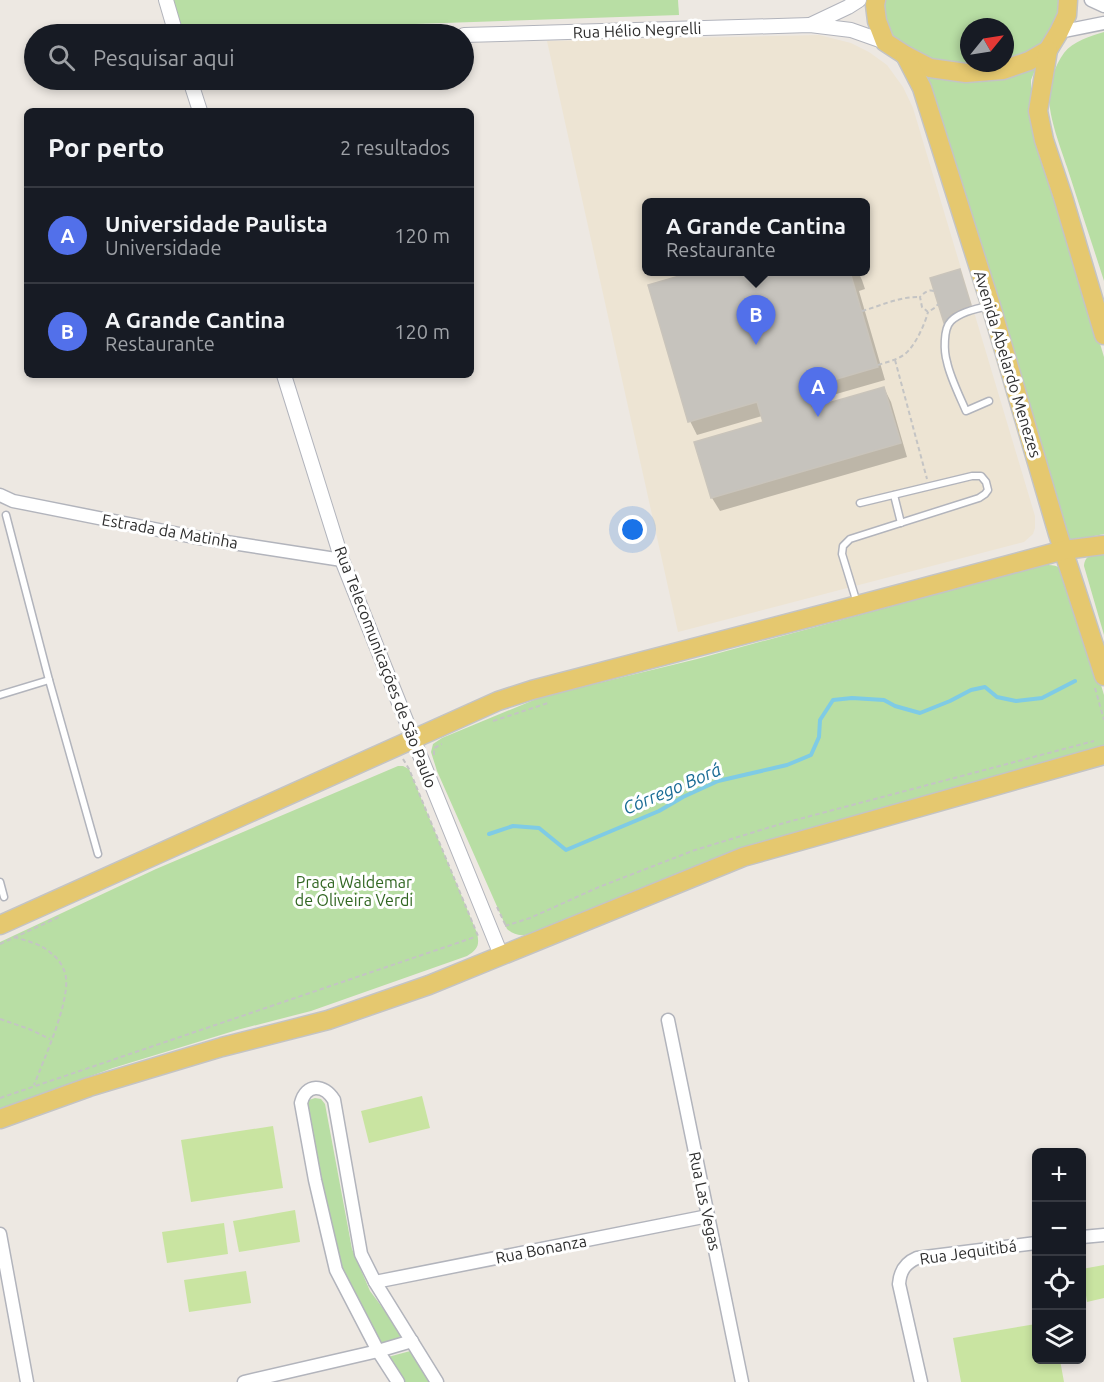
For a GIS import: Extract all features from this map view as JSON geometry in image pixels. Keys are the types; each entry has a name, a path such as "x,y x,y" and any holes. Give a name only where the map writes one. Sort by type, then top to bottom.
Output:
{"main road":[{"path":"876,0 877,21 885,42 905,56 930,68 966,74 1003,70 1029,61 1048,50"},
{"path":"1068,0 1067,15 1048,50 1038,111 1044,140 1104,335"},
{"name":"Avenida Abelardo Menezes","path":"905,56 922,88 991,306 1064,550 1099,681"},
{"path":"0,925 498,702 532,690 1064,550 1104,544"},
{"path":"0,1119 89,1087 222,1047 328,1020 429,985 743,857 1104,755"}],"street":[{"path":"166,0 173,24"},
{"name":"Rua Hélio Negrelli","path":"810,25 859,0"},
{"path":"1091,0 1104,6"},
{"path":"1059,32 1104,23"},
{"name":"Rua Hélio Negrelli","path":"474,35 810,25 851,30 885,42"},
{"path":"193,90 199,108"},
{"name":"Rua Telecomunicações de São Paulo","path":"285,378 342,560 501,955"},
{"name":"Estrada da Matinha","path":"0,495 13,501 194,537 342,560"},
{"name":"Rua Las Vegas","path":"668,1020 742,1382"},
{"path":"398,1382 378,1351 336,1270 315,1180 301,1103 310,1089 325,1090 334,1100 361,1254 375,1282 437,1382"},
{"name":"Rua Bonanza","path":"375,1282 708,1216"},
{"path":"0,1234 27,1382"},
{"path":"1086,1236 1104,1234"},
{"name":"Rua Jequitibá","path":"921,1382 899,1284 903,1268 917,1258 1032,1244"},
{"path":"244,1382 412,1341"}],"lane":[{"path":"989,401 966,411 947,362 945,340 946,328 951,321 973,309 991,306"},
{"path":"858,605 842,554 843,546 850,539 979,498 988,490 981,476 972,476 860,503"},
{"path":"894,495 901,523"},
{"path":"6,515 98,854"},
{"path":"0,695 49,680"},
{"path":"0,882 4,897"}],"path":[{"path":"862,311 901,299 920,297 926,291 934,291"},
{"path":"920,297 922,307 928,312"},
{"path":"878,365 904,355 926,320 928,312 936,308 938,304"},
{"path":"895,360 929,486"},
{"path":"1099,681 1104,720"},
{"path":"492,722 556,700"},
{"path":"434,754 434,748 443,744"},
{"path":"0,1098 476,936 410,769 403,759"},
{"path":"496,907 506,926"},
{"path":"14,938 42,946 53,954 66,975 63,1005 34,1086"},
{"path":"0,1019 51,1039"}],"shaded area":[{"path":"819,35 851,43 887,65 903,87 913,108 1035,516 1035,528 1033,534 1024,542 678,632 547,41"}],"green space":[{"path":"173,0 678,0 679,15 416,24 180,24"},
{"path":"881,0 1060,0 1056,24 1046,39 1039,45 1014,56 1014,18 960,18 960,63 942,62 907,48 889,33 882,15"},
{"path":"1104,32 1104,281 1055,132 1049,96 1054,73 1064,53 1077,42"},
{"path":"1039,60 1031,80 1031,112 1104,357 1104,534 1070,541 931,86 922,71 960,67 960,72 1014,72 1014,62"},
{"path":"1104,553 1104,635 1084,566 1088,557"},
{"path":"1044,565 1058,567 1068,575 1104,695 1104,749 531,934 518,935 507,929 437,771 431,752 433,744 442,738 541,697 697,659"},
{"name":"Praça Waldemar de Oliveira Verdi","path":"398,766 409,769 477,933 478,944 473,952 311,1011 237,1030 113,1068 0,1109 0,942 156,869"},
{"path":"422,1096 430,1128 369,1143 361,1111"},
{"path":"321,1099 325,1104 352,1249 370,1291 403,1335 381,1347 341,1268 305,1105 309,1100"},
{"path":"273,1126 283,1188 191,1202 181,1140"},
{"path":"295,1210 300,1242 239,1252 233,1221"},
{"path":"224,1223 228,1254 167,1263 162,1232"},
{"path":"1104,1265 1104,1298 1087,1302 1086,1268"},
{"path":"246,1271 251,1303 189,1312 184,1280"},
{"path":"1032,1325 1032,1364 1061,1364 1064,1382 961,1382 953,1338"},
{"path":"414,1350 432,1382 404,1382 388,1357"}],"building":[{"path":"960,269 971,305 952,313 944,323 930,278"},
{"path":"679,276 851,276 878,367 806,388 811,408 884,387 901,443 711,498 694,442 763,422 757,402 688,422 648,285"}],"waterway":[{"name":"Córrego Borá","path":"489,834 513,826 539,828 566,850 659,811 718,781 787,765 811,755 819,737 820,720 833,700 852,698 884,700 895,706 920,713 971,690 985,687 997,697 1016,701 1042,698 1075,681"}],"place":[{"name":"A Grande Cantina","path":"756,345"},
{"name":"Universidade Paulista","path":"818,417"}]}
